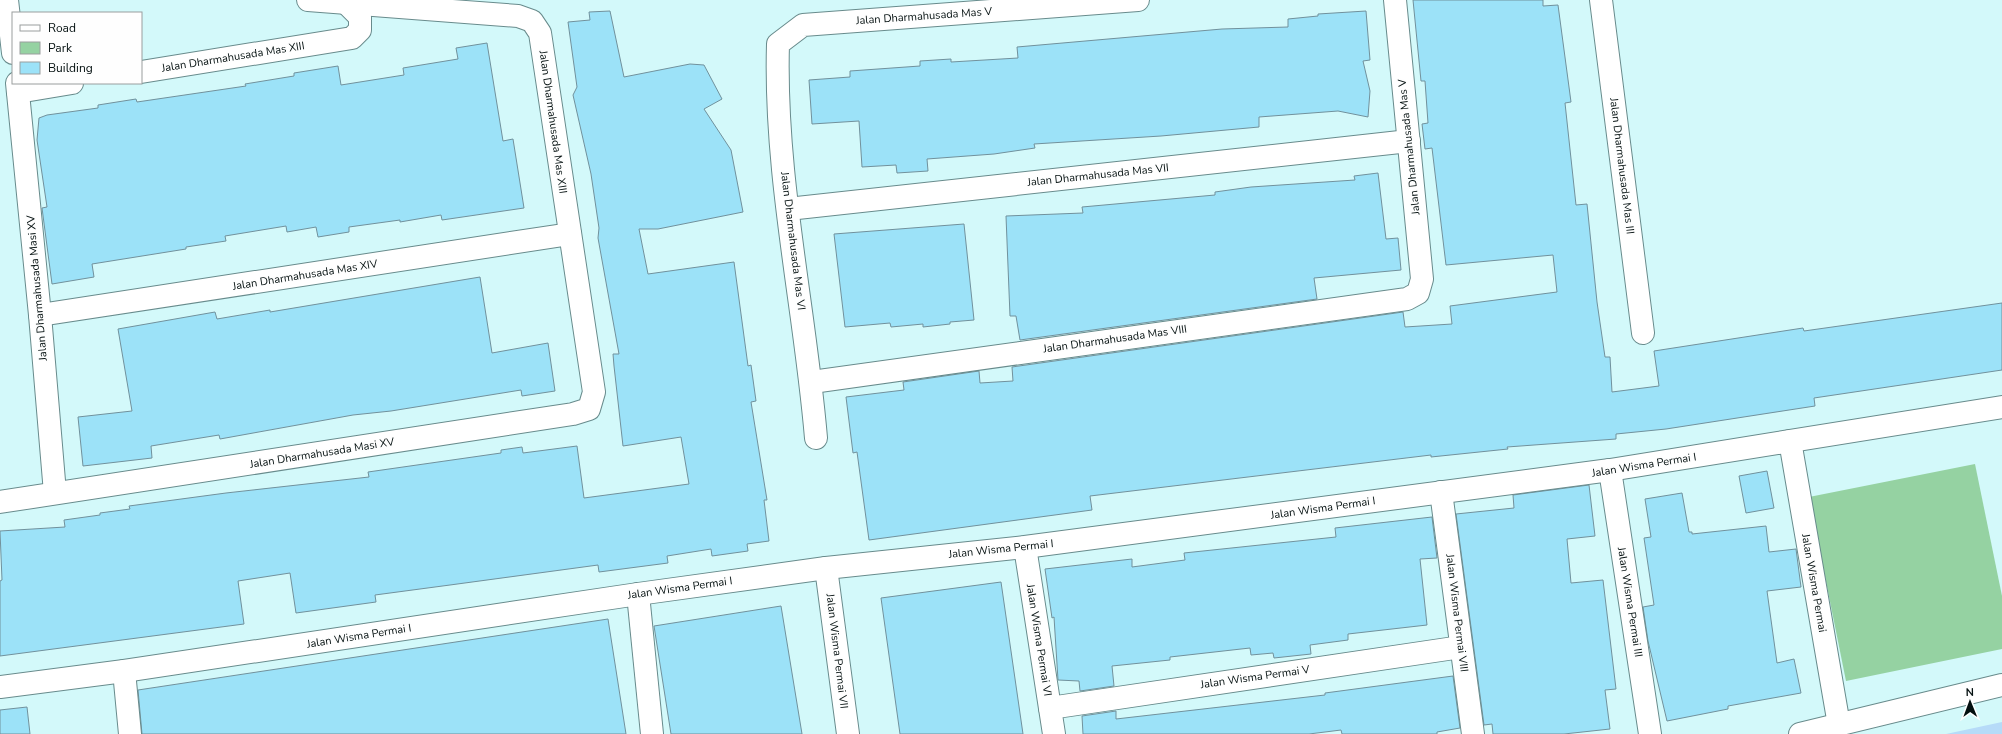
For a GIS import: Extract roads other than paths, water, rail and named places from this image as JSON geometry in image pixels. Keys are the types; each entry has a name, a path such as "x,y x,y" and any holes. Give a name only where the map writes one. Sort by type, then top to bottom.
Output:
{"street":[{"path":"7,0 12,44"},
{"name":"Jalan Dharmahusada Mas XIII","path":"308,0 518,16 532,21 540,33 594,392 589,409"},
{"name":"Jalan Dharmahusada Mas V","path":"778,44 803,25 1100,1 1138,0"},
{"name":"Jalan Dharmahusada Mas V","path":"1395,0 1422,279 1418,293"},
{"name":"Jalan Dharmahusada Mas III","path":"1600,0 1643,333"},
{"name":"Jalan Dharmahusada Mas XIII","path":"142,72 352,38 360,30 360,17 346,3"},
{"name":"Jalan Dharmahusada Mas VI","path":"778,44 777,86 788,209 812,382 816,438"},
{"path":"17,87 58,84"},
{"name":"Jalan Dharmahusada Masi XV","path":"17,87 40,315 55,494"},
{"name":"Jalan Dharmahusada Mas VII","path":"788,209 1409,141"},
{"name":"Jalan Dharmahusada Mas XIV","path":"40,315 570,234"},
{"name":"Jalan Dharmahusada Mas VIII","path":"812,382 1407,299 1418,293"},
{"name":"Jalan Wisma Permai I","path":"0,687 124,671 638,594 826,568 1025,547 1610,470 2002,407"},
{"name":"Jalan Dharmahusada Masi XV","path":"0,502 573,414 589,409"},
{"name":"Jalan Wisma Permai","path":"1790,441 1839,725"},
{"name":"Jalan Wisma Permai III","path":"1610,470 1650,734"},
{"name":"Jalan Wisma Permai VIII","path":"1441,492 1473,734"},
{"name":"Jalan Wisma Permai VI","path":"1025,547 1054,734"},
{"name":"Jalan Wisma Permai VII","path":"826,568 848,734"},
{"path":"638,594 652,734"},
{"name":"Jalan Wisma Permai V","path":"1050,708 1461,647"},
{"path":"124,671 130,734"},
{"path":"1800,734 2002,685"}],"water":[{"path":"2002,722 2002,734 1946,734"}]}
